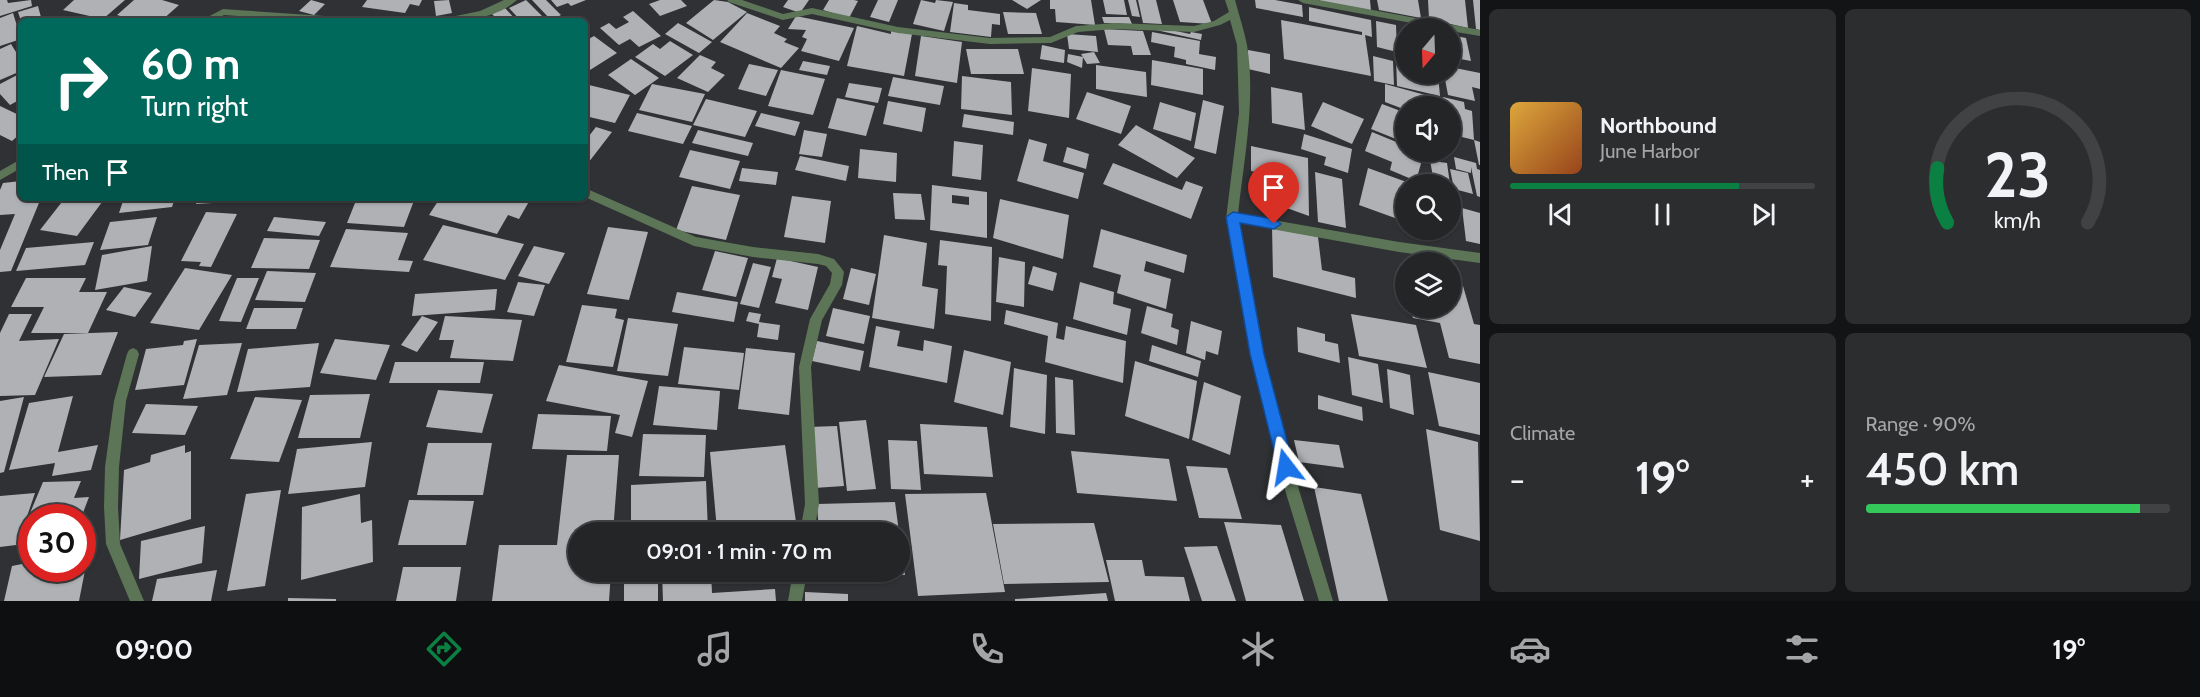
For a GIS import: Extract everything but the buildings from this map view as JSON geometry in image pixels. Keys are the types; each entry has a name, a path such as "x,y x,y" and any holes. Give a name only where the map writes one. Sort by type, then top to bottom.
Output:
{"street":[{"path":"480,17 512,0"},
{"path":"732,0 783,17 812,11 898,30 990,41 1052,40 1076,29 1115,26 1194,29 1217,23 1233,14"},
{"path":"1230,0 1242,45 1244,113 1233,217 1257,354 1292,490 1326,601"},
{"path":"1303,0 1480,33"},
{"path":"208,18 223,12 310,18"},
{"path":"0,176 18,165"},
{"path":"588,193 694,241 753,252 818,259 830,262 838,272 836,285 816,319 805,367 812,504 809,522"},
{"path":"1233,217 1399,247 1480,258"},
{"path":"133,354 120,401 112,467 111,507 113,544 137,601"},
{"path":"795,601 798,582"}],"route":[{"path":"1274,224 1233,217 1257,354 1286,467"}]}
